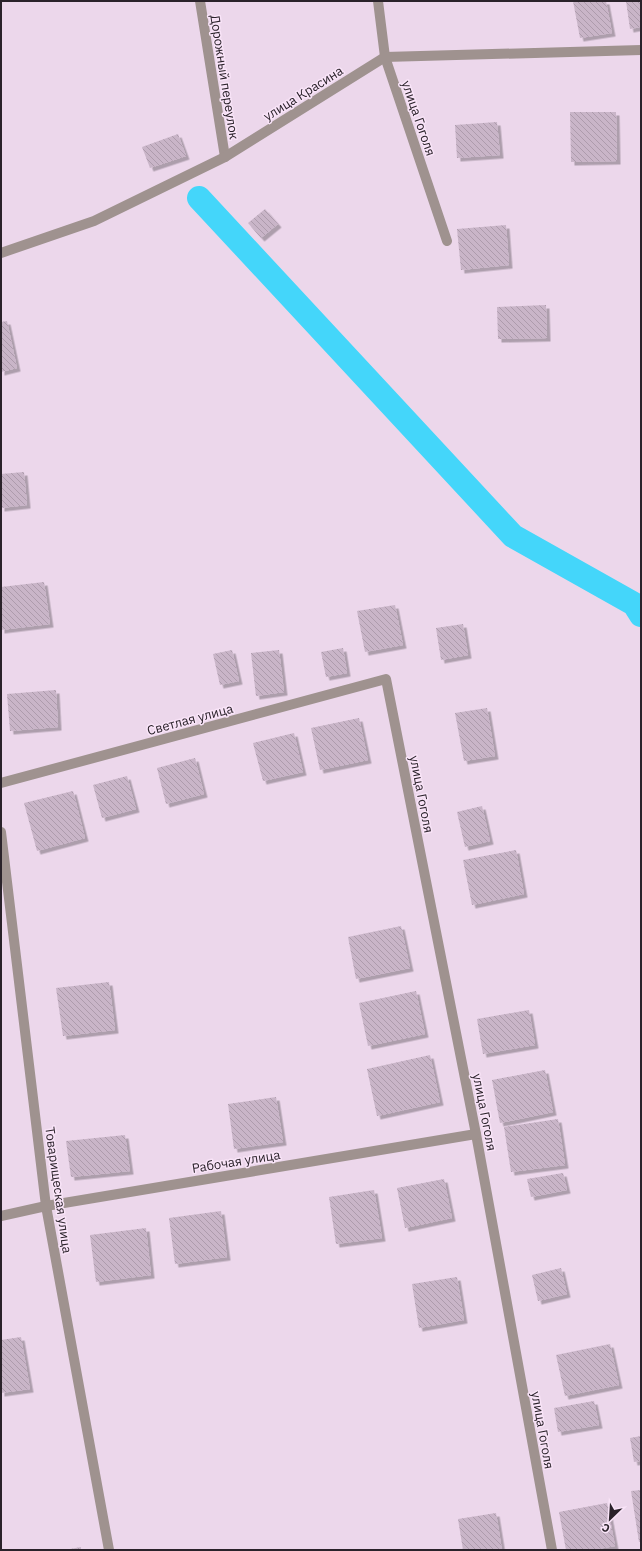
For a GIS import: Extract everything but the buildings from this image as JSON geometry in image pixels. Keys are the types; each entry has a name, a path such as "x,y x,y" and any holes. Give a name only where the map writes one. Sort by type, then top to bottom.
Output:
{"street":[{"name":"Дорожный переулок","path":"200,1 225,157"},
{"name":"улица Гоголя","path":"378,1 385,57 447,241"},
{"path":"385,57 641,50"},
{"name":"улица Красина","path":"1,253 94,221 225,157 385,57"},
{"name":"улица Гоголя","path":"386,680 476,1134 552,1550"},
{"name":"Светлая улица","path":"1,783 386,680"},
{"name":"Товарищеская улица","path":"1,832 46,1206 110,1550"},
{"name":"Рабочая улица","path":"1,1216 46,1206 476,1134"}],"waterway":[{"path":"199,198 513,536 634,604 641,615"}]}
